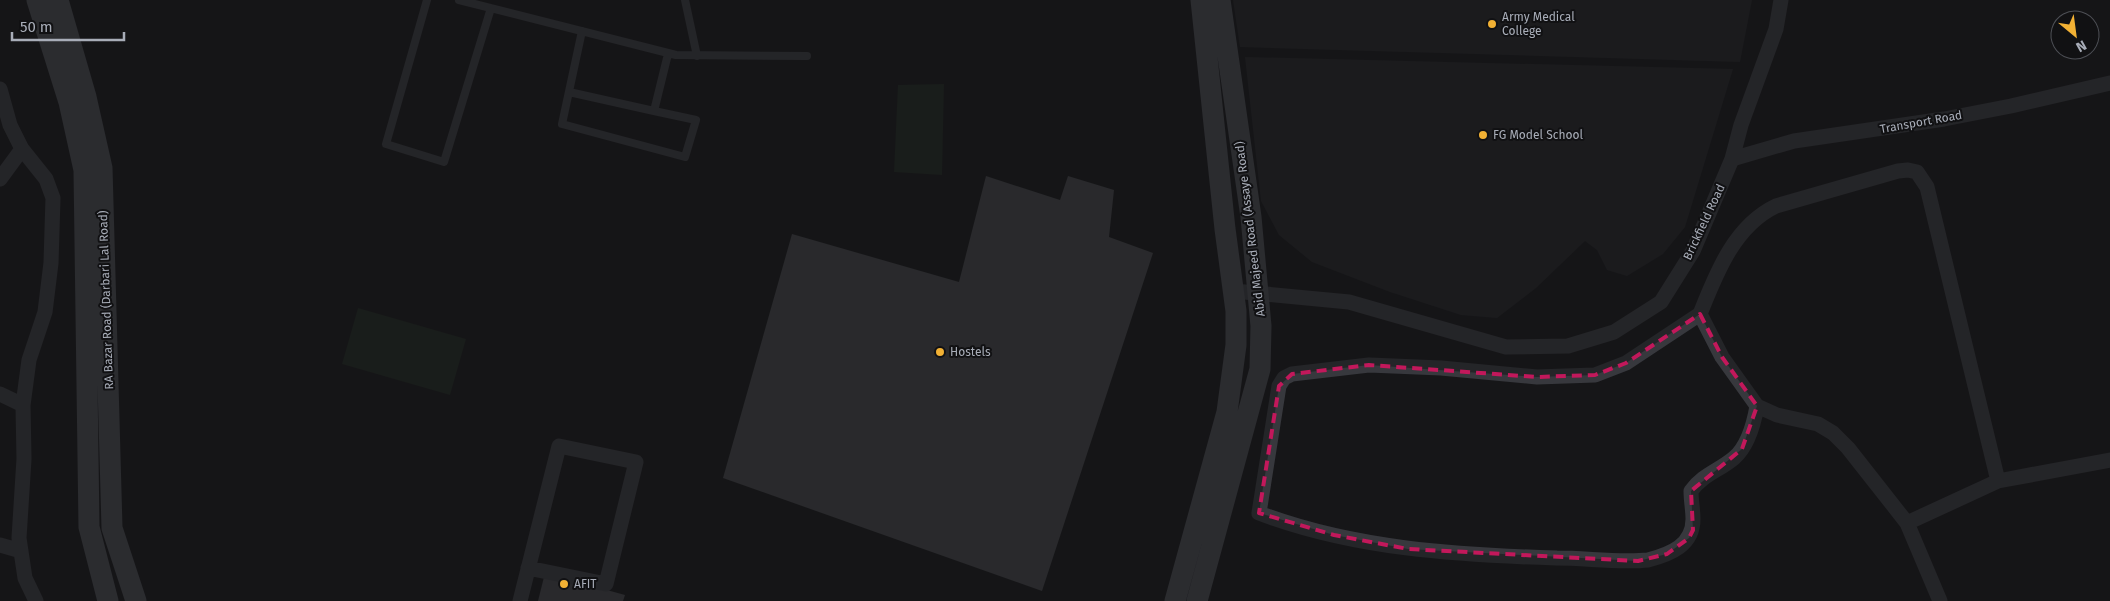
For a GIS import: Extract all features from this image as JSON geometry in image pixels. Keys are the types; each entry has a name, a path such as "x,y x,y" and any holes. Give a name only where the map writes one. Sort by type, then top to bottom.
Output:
{"main road":[{"name":"RA Bazar Road (Darbari Lal Road)","path":"38,0 70,102 84,170 89,527 108,601"},
{"name":"RA Bazar Road (Darbari Lal Road)","path":"58,0 86,97 102,168 112,528 121,550 136,601"},
{"name":"Abid Majeed Road (Assaye Road)","path":"1175,601 1227,412 1236,345 1234,291 1225,229 1201,0"},
{"name":"Abid Majeed Road (Assaye Road)","path":"1197,601 1260,369 1261,326 1251,217 1220,0"},
{"path":"121,550 150,601"}],"street":[{"name":"Brickfield Road","path":"1234,291 1349,302 1506,347 1568,346 1614,332 1661,302 1693,251 1732,159 1741,125 1776,29 1782,0"},
{"name":"Transport Road","path":"1732,159 1794,142 1944,119 2110,83"},
{"path":"0,89 10,125 22,149 46,179 53,198 51,262 45,312 28,360 23,406 24,459 19,538 25,578 36,601"},
{"path":"0,179 22,149"},
{"path":"1757,406 1742,449 1734,458 1703,478 1691,491 1693,524 1689,538 1676,549 1648,560 1520,556 1408,549 1334,535 1259,513 1279,386 1284,378 1292,374 1369,365 1441,368 1537,377 1595,376 1622,365 1700,314 1713,282 1730,250 1754,220 1765,211 1776,206 1908,170 1917,172 1927,188 1998,481"},
{"path":"1700,314 1722,357 1757,406 1777,415 1818,424 1833,433 1848,448 1907,523 1940,601"},
{"path":"0,394 23,406"},
{"path":"520,601 528,568 559,446 636,462 606,584 528,568"},
{"path":"1907,523 1998,481 2110,460"},
{"path":"0,545 21,551"}],"lane":[{"path":"427,0 386,144 444,162 491,8"},
{"path":"459,0 668,54 697,56 807,56"},
{"path":"685,0 697,56"},
{"path":"569,92 696,120 686,157 562,124 582,32"},
{"path":"654,111 668,54"}],"highlighted area":[{"path":"1700,314 1722,357 1757,406 1742,449 1691,491 1693,530 1689,538 1667,554 1638,561 1408,549 1334,535 1259,513 1279,386 1292,374 1369,365 1537,377 1595,375 1626,363"}],"shaded area":[{"name":"Army Medical College","path":"1233,0 1752,0 1740,62 1240,47"},
{"name":"FG Model School","path":"1245,57 1733,69 1685,227 1663,254 1627,276 1607,270 1597,250 1585,241 1536,288 1497,318 1461,315 1390,292 1312,262 1279,235 1261,201"},
{"path":"944,84 942,175 894,172 898,85"},
{"path":"358,308 466,339 450,395 342,364"}],"building":[{"name":"Hostels","path":"986,176 1060,200 1068,176 1114,190 1109,237 1153,253 1042,591 723,478 792,234 959,282"},
{"name":"AFIT","path":"545,573 625,595 623,601 538,601"}],"place":[{"name":"Army Medical College","path":"1492,24"},
{"name":"FG Model School","path":"1483,135"},
{"name":"Hostels","path":"940,352"},
{"name":"AFIT","path":"564,584"}]}
